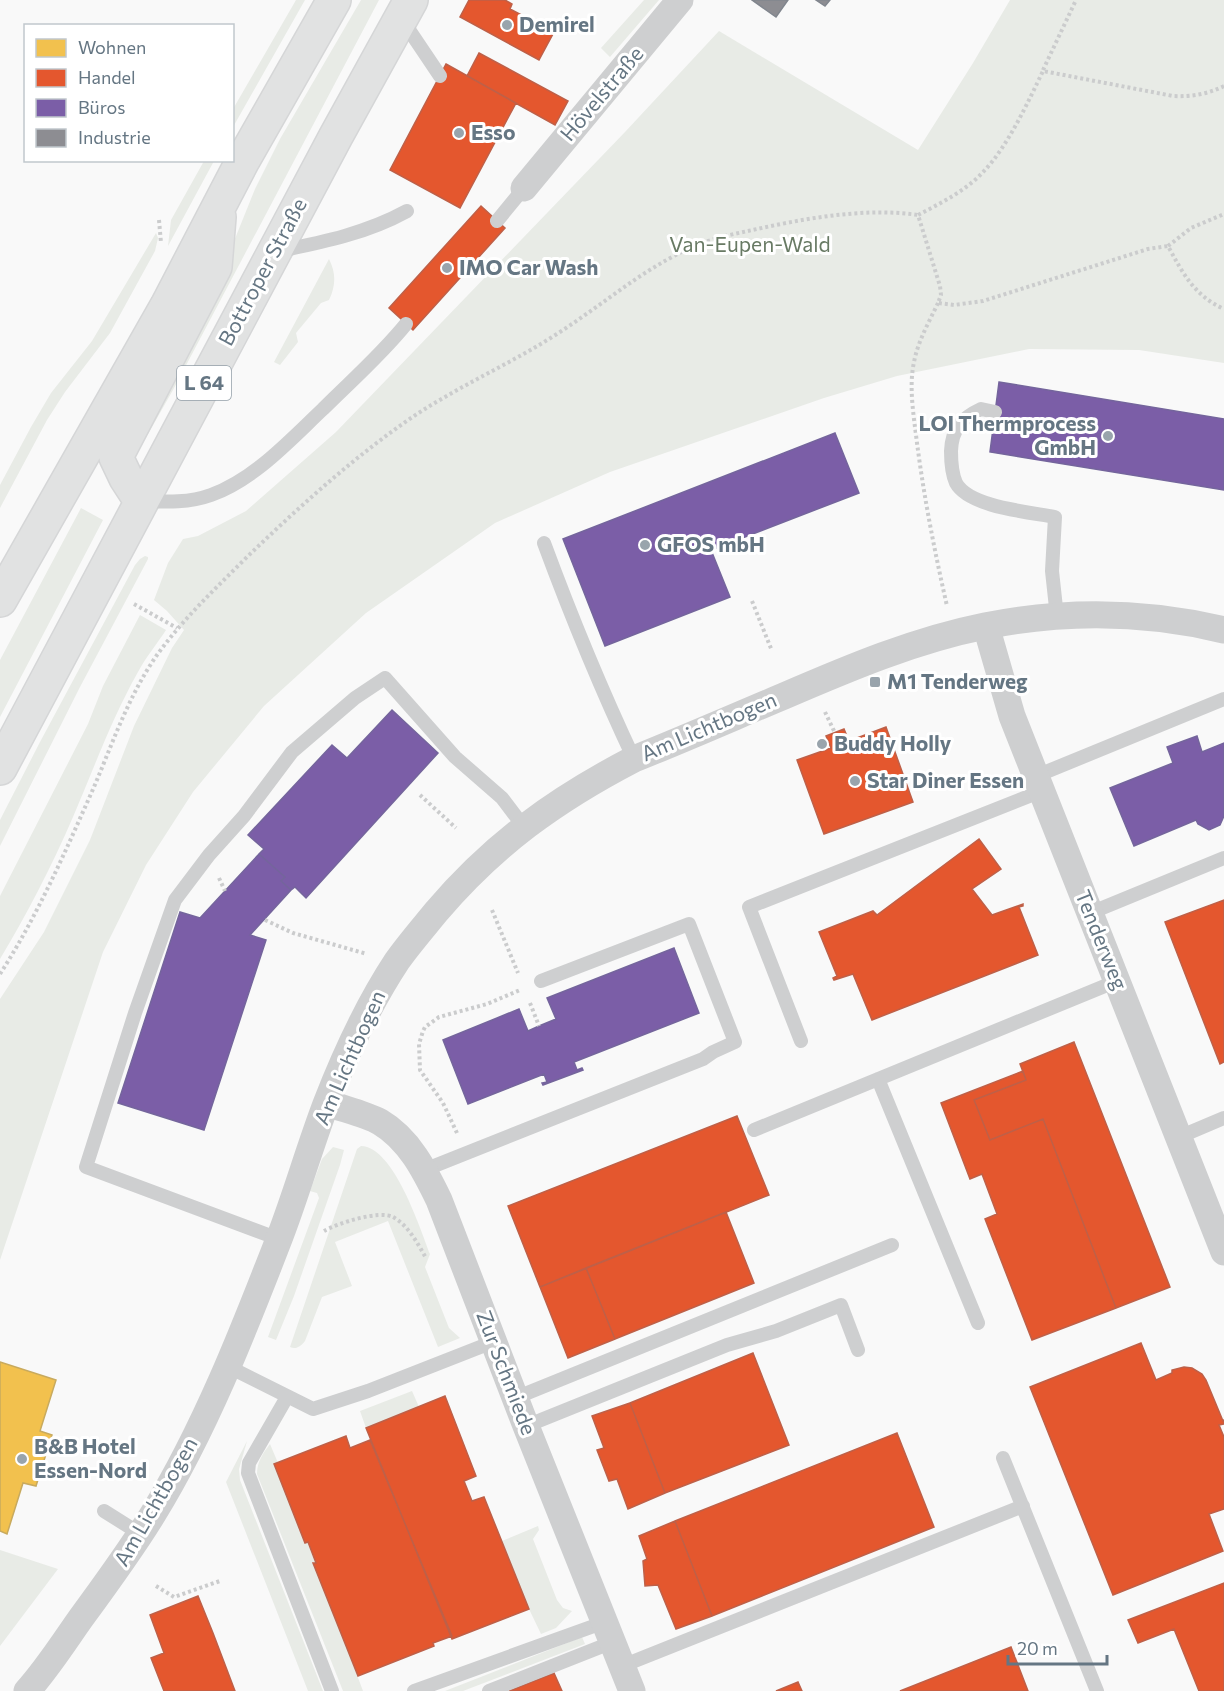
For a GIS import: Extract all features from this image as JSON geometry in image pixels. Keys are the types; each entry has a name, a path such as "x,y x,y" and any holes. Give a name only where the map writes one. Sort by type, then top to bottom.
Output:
{"main road":[{"path":"0,600 167,306 243,160 334,0"},
{"name":"Bottroper Straße","path":"0,768 406,9"},
{"path":"141,501 116,457 215,267 219,206"}],"street":[{"name":"Hövelstraße","path":"524,188 680,0"},
{"name":"Am Lichtbogen","path":"27,1691 113,1575 153,1514 188,1449 227,1366 279,1239 327,1103 362,1021 397,961 471,873 524,827 554,805 634,759 859,664 921,643 986,626 1094,614 1158,618 1224,630"},
{"name":"Tenderweg","path":"986,626 1012,716 1224,1252"},
{"name":"Zur Schmiede","path":"327,1103 382,1124 397,1135 411,1150 424,1170 438,1200 632,1691"}],"lane":[{"path":"406,9 440,76"},
{"path":"497,221 524,188"},
{"path":"274,252 352,234 384,223 407,211"},
{"path":"141,501 187,502 210,495 238,482 282,447 343,390 406,324"},
{"path":"995,412 981,408 966,416 954,432 952,466 957,483 968,496 985,503 1055,517 1052,571 1057,617"},
{"path":"544,543 615,720 634,759"},
{"path":"279,1239 86,1167 135,1013 175,900 209,855 244,816 292,752 355,698 385,678 455,757 502,798 524,827"},
{"path":"801,1041 749,907 1039,783 1224,699"},
{"path":"1090,913 1224,858"},
{"path":"424,1170 703,1059 735,1042 689,924 541,981"},
{"path":"754,1130 1117,981"},
{"path":"878,1079 978,1323"},
{"path":"1179,1137 1224,1118"},
{"path":"515,1398 892,1245"},
{"path":"526,1426 728,1345 776,1331 841,1305 858,1350"},
{"path":"227,1366 313,1409 368,1392 493,1342"},
{"path":"287,1397 249,1463 248,1473 332,1691"},
{"path":"1003,1458 1097,1691"},
{"path":"489,1691 613,1643 1023,1506"},
{"path":"104,1511 139,1533"},
{"path":"414,1691 613,1643"}],"path":[{"path":"0,974 65,852 121,722 156,657 192,611 272,533 372,446 418,413 562,331 641,274 668,259 707,241 783,224 863,213 898,212 918,215 968,185 984,172 1010,134 1076,0"},
{"path":"1043,70 1173,96 1186,97 1224,86"},
{"path":"918,215 940,286 941,295 938,303 954,305 983,301 1148,249 1168,246 1191,228 1224,214"},
{"path":"1168,246 1179,267 1195,289 1210,303 1224,309"},
{"path":"752,602 772,651"},
{"path":"134,604 177,628"},
{"path":"828,718 835,733"},
{"path":"420,795 456,828"},
{"path":"492,910 539,1026"},
{"path":"264,920 293,933 397,961"},
{"path":"464,1153 449,1114 420,1070 421,1036 425,1027 439,1017 487,1004 541,981"},
{"path":"324,1231 350,1220 388,1215 404,1226 428,1260"},
{"path":"156,1586 174,1597 220,1581"}],"green space":[{"path":"296,0 305,0 234,125 234,107"},
{"path":"361,0 379,0 173,390 144,438 226,261 255,189 280,139"},
{"path":"644,0 659,0 610,57 601,48"},
{"name":"Van-Eupen-Wald","path":"1010,0 1224,0 1224,363 1139,350 1029,349 897,376 824,398 610,472 495,523 366,613 264,706 193,792 146,865 103,952 0,1260 0,999 44,932 90,840 134,726 172,648 184,630 154,600 168,563 183,539 198,536 246,511 336,432 719,31 918,150"},
{"path":"203,162 213,162 168,246 171,220"},
{"path":"156,233 158,238 155,251 110,333 65,392 47,420 0,508 0,485 31,427 51,393 92,341"},
{"path":"329,259 334,279 329,300 321,303 296,333 298,342 280,365 274,362"},
{"path":"81,508 103,520 0,717 0,660"},
{"path":"145,556 148,559 0,846 0,820 135,565"},
{"path":"140,615 166,630 144,661 129,689 57,854 0,959 0,896 88,724 103,686"},
{"path":"361,1146 373,1150 384,1160 404,1191 430,1254 425,1267 449,1328 460,1338 438,1347 388,1221 335,1242 352,1286 322,1297 305,1341 298,1347 290,1347 357,1149"},
{"path":"333,1147 344,1150 340,1165 276,1340 268,1337 319,1198 317,1193 310,1191 322,1159"},
{"path":"412,1391 419,1407 366,1428 360,1411"},
{"path":"247,1441 239,1469 240,1480 323,1691 308,1691 226,1482"},
{"path":"270,1444 363,1691 343,1691 257,1474 261,1458"},
{"path":"538,1526 539,1530 533,1539 557,1600 563,1608 572,1611 556,1628 541,1634 502,1541"},
{"path":"0,1550 58,1569 0,1646"},
{"path":"582,1637 585,1644 463,1691 445,1691"}],"building: Wohnen":[{"name":"B&B Hotel Essen-Nord","path":"0,1362 56,1380 40,1431 52,1435 36,1486 23,1483 7,1534 0,1531"}],"building: Handel":[{"name":"Demirel","path":"469,0 505,0 512,4 510,9 554,32 539,60 460,17"},
{"path":"479,53 568,101 555,125 467,76"},
{"path":"446,64 516,103 460,208 390,170"},
{"name":"IMO Car Wash","path":"481,206 505,228 413,330 389,308"},
{"name":"Star Diner Essen","path":"886,727 913,802 824,834 797,760 831,748 826,736 844,729 849,741"},
{"path":"979,839 1001,869 972,889 992,915 1023,904 1019,907 1038,955 872,1020 853,974 834,980 833,978 837,976 819,932 873,911 877,915"},
{"path":"1224,900 1224,1062 1220,1064 1165,922"},
{"path":"1074,1042 1170,1287 1116,1308 1043,1119 990,1140 974,1100 1026,1080 1020,1064"},
{"path":"1023,1071 1026,1080 974,1100 990,1140 1043,1119 1116,1308 1032,1340 985,1219 997,1214 982,1174 970,1179 941,1103"},
{"path":"737,1116 769,1195 540,1287 508,1206"},
{"path":"726,1212 754,1283 615,1339 586,1268"},
{"path":"586,1268 615,1339 568,1358 540,1287"},
{"path":"1141,1343 1156,1380 1172,1373 1172,1370 1184,1367 1192,1368 1202,1374 1224,1420 1224,1424 1219,1425 1224,1437 1224,1509 1209,1514 1223,1551 1113,1595 1030,1387"},
{"path":"753,1353 789,1445 665,1493 630,1403"},
{"path":"445,1396 476,1476 464,1481 472,1501 484,1497 529,1609 452,1639 366,1428"},
{"path":"630,1403 665,1493 628,1509 617,1479 609,1481 597,1450 604,1448 592,1416"},
{"path":"897,1433 934,1527 712,1616 675,1521"},
{"path":"346,1436 350,1448 370,1440 452,1636 433,1643 434,1646 358,1676 313,1563 316,1563 308,1542 305,1543 274,1464"},
{"path":"675,1521 712,1616 676,1629 658,1585 645,1586 643,1561 647,1559 639,1536"},
{"path":"1224,1583 1224,1691 1199,1691 1174,1629 1138,1643 1128,1620"},
{"path":"198,1596 235,1691 164,1691 151,1658 164,1653 150,1615"},
{"path":"1011,1647 1028,1691 900,1691"},
{"path":"554,1673 562,1691 509,1691"},
{"path":"798,1682 802,1691 776,1691"}],"building: Büros":[{"name":"LOI Thermprocess GmbH","path":"999,382 1224,419 1224,490 990,452"},
{"name":"GFOS mbH","path":"835,433 859,493 711,550 730,597 605,646 563,539"},
{"path":"392,710 438,753 306,898 295,887 291,890 281,881 285,877 259,854 264,849 248,835 332,745 347,758"},
{"path":"1197,736 1202,752 1224,743 1224,816 1220,825 1209,830 1198,824 1196,820 1134,846 1110,788 1173,763 1167,747"},
{"path":"259,854 285,877 281,881 291,890 250,935 266,940 204,1130 118,1103 180,912 200,918"},
{"path":"674,948 699,1013 574,1062 577,1070 582,1068 583,1070 543,1085 542,1083 547,1082 544,1074 468,1104 443,1040 519,1009 528,1031 556,1019 547,998"}],"building: Industrie":[{"path":"752,0 788,0 776,17"},
{"path":"816,0 830,0 825,6"}],"place":[{"name":"Demirel","path":"507,25"},
{"name":"Esso","path":"459,133"},
{"name":"IMO Car Wash","path":"447,268"},
{"name":"LOI Thermprocess GmbH","path":"1108,436"},
{"name":"GFOS mbH","path":"645,545"},
{"name":"M1 Tenderweg","path":"875,682"},
{"name":"Buddy Holly","path":"822,744"},
{"name":"Star Diner Essen","path":"855,781"},
{"name":"B&B Hotel Essen-Nord","path":"22,1459"}]}
